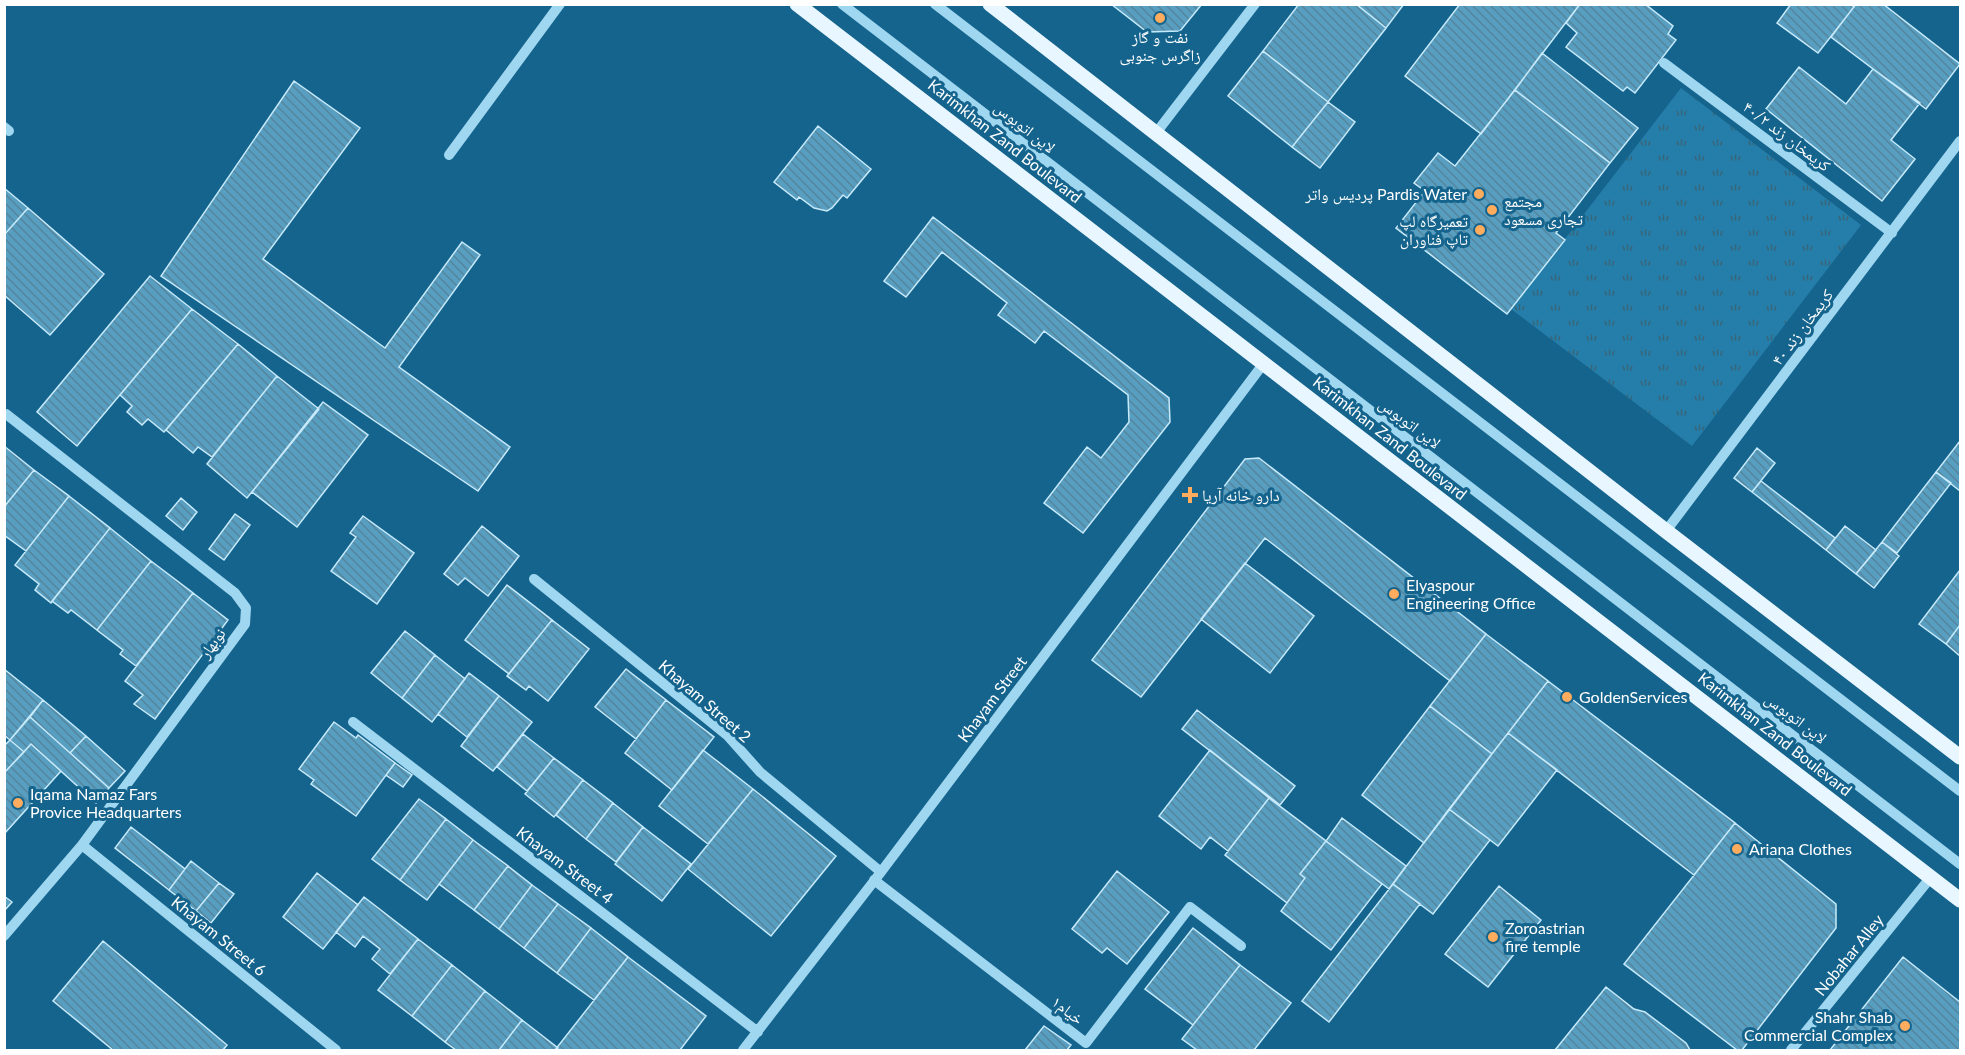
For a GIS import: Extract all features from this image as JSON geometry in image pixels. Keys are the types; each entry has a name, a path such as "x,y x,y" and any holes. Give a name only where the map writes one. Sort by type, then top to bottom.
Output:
{"main road":[{"name":"Karimkhan Zand Boulevard","path":"797,4 1960,900"},
{"path":"990,4 1960,757"}],"street":[{"path":"449,155 560,4"},
{"name":"لاین اتوبوس","path":"842,4 1960,864"},
{"path":"934,4 1960,791"},
{"path":"1156,132 1255,4"},
{"name":"کریمخان زند ۴۰/۲","path":"1664,63 1892,233"},
{"name":"کریمخان زند ۴۰","path":"1666,531 1960,141"},
{"name":"Khayam Street","path":"743,1050 878,876 1263,363"},
{"name":"نوبهار","path":"4,936 82,845 245,624 246,608 235,593 6,414"},
{"name":"Khayam Street 2","path":"534,579 727,735 760,772 878,876"},
{"name":"Khayam Street 4","path":"353,722 758,1032"},
{"name":"Khayam Street 6","path":"82,845 336,1050"},
{"name":"۱خیام","path":"878,876 1086,1043 1190,907 1240,946"},
{"name":"Nobahar Alley","path":"1791,1050 1931,877"}],"green space":[{"path":"1681,88 1861,225 1692,446 1511,309"}],"building":[{"name":"نفت و گاز زاگرس جنوبی","path":"1111,4 1202,4 1180,31 1147,32"},
{"path":"1299,4 1356,4 1386,28 1328,102 1263,51"},
{"path":"1356,4 1404,4 1386,28"},
{"path":"1460,4 1580,4 1481,134 1405,76"},
{"path":"1580,4 1645,4 1673,26 1668,34 1676,40 1635,93 1627,87 1623,91 1566,47 1577,33 1566,23"},
{"path":"1791,4 1850,4 1854,7 1818,53 1777,23"},
{"path":"1856,4 1883,4 1960,64 1926,109 1831,37"},
{"path":"1263,51 1328,102 1292,147 1228,96"},
{"path":"1542,53 1638,128 1610,163 1515,90"},
{"path":"1799,67 1846,104 1873,69 1920,103 1891,140 1915,159 1882,201 1766,109"},
{"path":"294,81 360,128 263,259 385,348 462,242 480,255 399,367 510,447 478,491 161,276"},
{"name":"مجتمع تجاری مسعود","path":"1515,90 1610,163 1556,233 1565,240 1507,314 1396,228 1425,191 1414,183 1438,153 1455,166"},
{"path":"1328,102 1355,122 1320,168 1292,147"},
{"path":"818,126 871,169 847,198 843,195 827,211 814,208 799,197 797,200 774,182"},
{"path":"4,188 28,208 4,235"},
{"path":"28,208 104,274 50,335 4,295 4,235"},
{"path":"933,217 1169,398 1170,422 1083,533 1044,503 1087,447 1101,458 1129,422 1128,395 1044,331 1035,343 998,315 1007,303 942,252 906,297 884,281"},
{"path":"150,276 192,309 77,446 37,412"},
{"path":"192,309 238,344 164,432 148,419 142,425 127,412 132,406 120,395"},
{"path":"238,344 277,376 212,457 198,447 193,453 166,430"},
{"path":"277,376 319,409 247,498 207,464"},
{"path":"323,402 368,435 297,527 252,492"},
{"path":"1960,441 1960,491 1936,472"},
{"path":"4,446 34,470 4,507"},
{"path":"1757,448 1775,463 1752,492 1734,478"},
{"path":"1259,458 1486,634 1450,681 1265,538 1141,697 1092,660 1245,459"},
{"path":"34,470 69,496 26,551 4,535 4,507"},
{"path":"1936,472 1951,483 1897,553 1882,542"},
{"path":"1761,481 1835,538 1826,550 1752,492"},
{"path":"69,496 110,528 51,603 35,590 39,584 15,565"},
{"path":"181,498 197,512 183,530 166,516"},
{"path":"235,514 250,525 224,560 209,549"},
{"path":"363,516 414,553 377,604 331,571 356,537 350,533"},
{"path":"482,526 519,556 488,596 465,578 458,585 444,574"},
{"path":"1845,526 1876,550 1856,574 1826,550"},
{"path":"110,528 151,561 97,630 71,610 68,613 52,601"},
{"path":"1882,542 1899,556 1874,588 1856,574"},
{"path":"151,561 193,593 136,666 120,654 123,650 97,630"},
{"path":"1245,563 1314,616 1270,673 1201,619"},
{"path":"1960,570 1960,625 1946,644 1919,624"},
{"path":"507,585 552,620 509,674 465,640"},
{"path":"193,593 228,620 155,719 134,704 143,695 125,681"},
{"path":"552,620 589,649 548,701 529,686 526,690 507,676"},
{"path":"1960,625 1960,656 1946,644"},
{"path":"405,631 435,655 402,698 371,673"},
{"path":"1486,634 1548,681 1492,754 1430,706"},
{"path":"435,655 465,679 432,722 402,698"},
{"path":"4,669 43,700 10,740 4,735"},
{"path":"626,669 666,700 636,739 595,707"},
{"path":"469,673 499,696 467,737 438,714"},
{"path":"1548,681 1735,823 1694,875 1508,733"},
{"path":"499,696 532,722 493,771 461,746"},
{"path":"43,700 86,736 70,753 30,717"},
{"path":"666,700 714,737 672,790 625,753"},
{"path":"1430,706 1492,754 1424,843 1362,795"},
{"path":"1197,710 1295,786 1280,805 1182,729"},
{"path":"30,717 109,788 96,803 31,744 24,752 10,740"},
{"path":"334,722 356,738 358,735 395,763 356,816 311,784 314,780 299,769"},
{"path":"1508,733 1557,770 1498,846 1449,809"},
{"path":"523,734 554,758 527,791 497,767"},
{"path":"86,736 125,771 109,788 70,753"},
{"path":"10,740 24,752 4,773 4,746"},
{"name":"Iqama Namaz Fars Provice Headquarters","path":"31,744 61,771 4,834 4,773"},
{"path":"703,750 753,789 708,844 659,806"},
{"path":"1210,750 1269,798 1228,851 1210,837 1201,849 1159,816"},
{"path":"554,758 583,780 554,817 525,794"},
{"path":"395,763 412,775 403,787 386,775"},
{"path":"583,780 613,803 586,839 556,815"},
{"path":"753,789 836,856 771,936 688,869"},
{"path":"1269,798 1326,841 1300,874 1305,878 1287,903 1225,855"},
{"path":"419,799 446,819 400,880 372,859"},
{"path":"613,803 643,827 616,862 586,839"},
{"path":"1449,809 1490,840 1433,914 1393,884"},
{"path":"1342,818 1406,866 1389,889 1326,841"},
{"path":"446,819 473,840 427,900 400,880"},
{"path":"1735,823 1836,904 1836,928 1742,1050 1737,1050 1624,964"},
{"path":"131,827 185,869 169,890 115,848"},
{"path":"643,827 691,864 662,901 615,864"},
{"path":"473,840 508,866 474,910 439,884"},
{"path":"1326,841 1382,884 1331,950 1281,911 1305,878 1300,874"},
{"path":"191,861 219,883 196,911 169,890"},
{"path":"508,866 532,885 499,929 474,910"},
{"path":"1117,871 1169,912 1127,964 1107,948 1102,953 1072,929"},
{"path":"317,873 358,905 323,949 283,917"},
{"path":"219,883 234,894 211,923 196,911"},
{"path":"1393,884 1420,904 1329,1022 1302,1001"},
{"path":"532,885 558,904 524,948 499,929"},
{"name":"Zoroastrian fire temple","path":"1499,886 1541,920 1488,987 1445,954"},
{"path":"4,896 12,902 4,911"},
{"path":"364,897 418,939 390,974 372,959 380,949 363,936 355,947 336,932"},
{"path":"558,904 591,928 557,973 524,948"},
{"path":"591,928 628,957 594,1000 557,973"},
{"path":"1193,928 1240,965 1193,1025 1145,989"},
{"path":"418,939 452,965 412,1016 378,990"},
{"path":"103,941 227,1045 223,1050 113,1050 53,1001"},
{"path":"628,957 706,1016 680,1050 555,1050"},
{"name":"Shahr Shab Commercial Complex","path":"1903,957 1960,1002 1960,1050 1830,1050"},
{"path":"452,965 485,991 445,1042 412,1016"},
{"path":"1240,965 1291,1003 1254,1050 1197,1050 1182,1039"},
{"path":"1606,987 1634,1009 1645,1012 1686,1043 1690,1050 1555,1050"},
{"path":"485,991 522,1020 499,1050 456,1050 445,1042"},
{"path":"522,1020 558,1048 555,1050 499,1050"},
{"path":"1044,1026 1071,1045 1067,1050 1025,1050"}],"place":[{"name":"نفت و گاز زاگرس جنوبی","path":"1160,18"},
{"name":"پردیس واتر Pardis Water","path":"1479,194"},
{"name":"مجتمع تجاری مسعود","path":"1492,210"},
{"name":"تعمیرگاه لپ تاپ فناوران","path":"1480,230"},
{"name":"دارو خانه آریا","path":"1190,495"},
{"name":"Elyaspour Engineering Office","path":"1394,594"},
{"name":"GoldenServices","path":"1567,697"},
{"name":"Iqama Namaz Fars Provice Headquarters","path":"18,803"},
{"name":"Ariana Clothes","path":"1737,849"},
{"name":"Zoroastrian fire temple","path":"1493,937"},
{"name":"Shahr Shab Commercial Complex","path":"1905,1026"}]}
